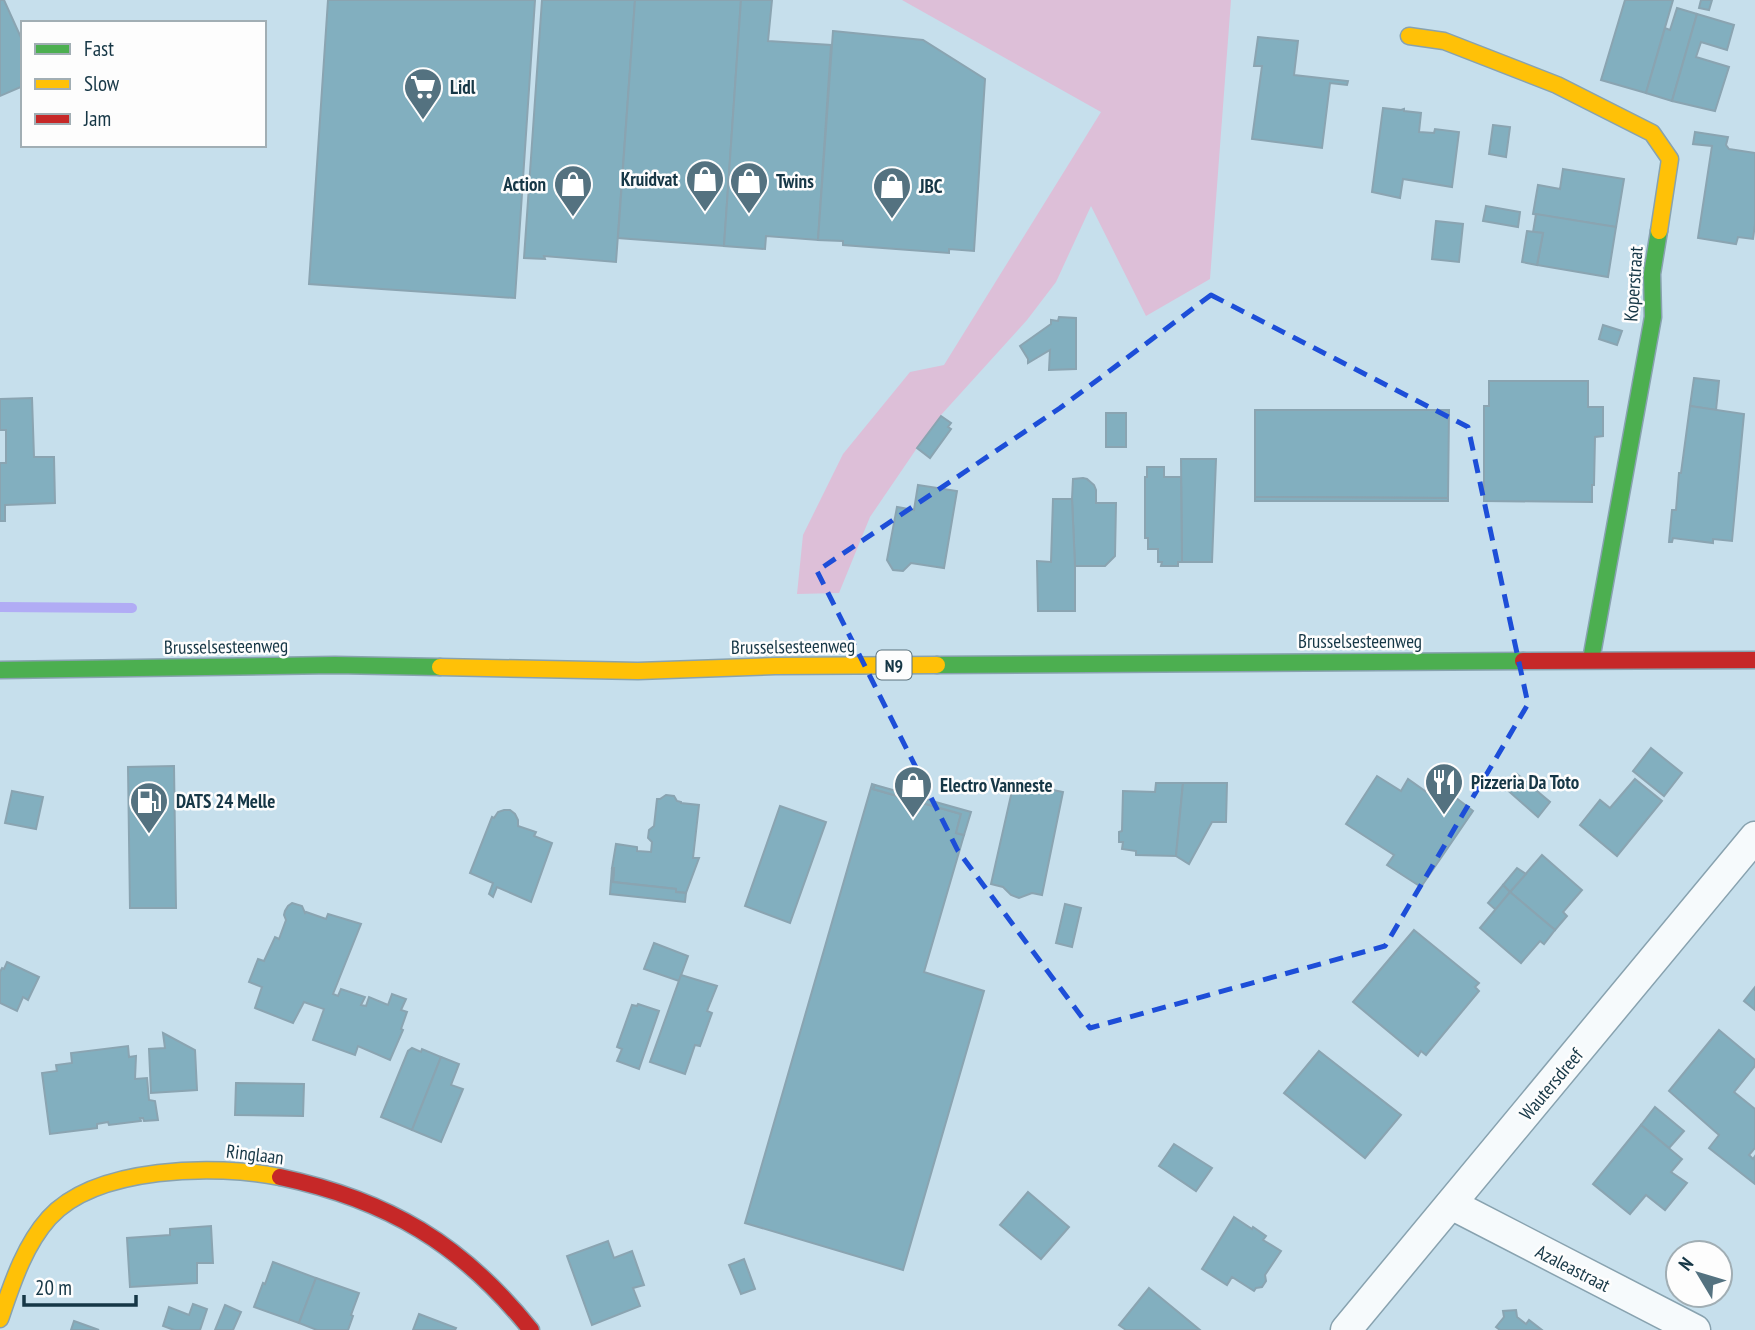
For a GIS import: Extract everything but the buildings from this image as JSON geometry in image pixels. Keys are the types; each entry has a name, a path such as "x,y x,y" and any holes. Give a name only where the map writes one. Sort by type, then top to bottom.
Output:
{"main road":[{"name":"Koperstraat","path":"1409,36 1444,41 1557,85 1652,133 1670,159 1652,274 1653,317 1591,660"},
{"name":"Brusselsesteenweg","path":"0,670 335,665 638,671 775,666 1755,660"},
{"name":"Ringlaan","path":"0,1319 33,1238 66,1203 93,1188 124,1180 211,1170 256,1173 296,1180 362,1201 398,1216 427,1233 474,1269 499,1292 531,1330"}],"street":[{"name":"Wautersdreef","path":"1346,1330 1755,837"},
{"name":"Azaleastraat","path":"1451,1204 1695,1330"}],"highlighted area":[{"path":"1211,295 1468,427 1528,704 1385,946 1090,1028 958,851 817,571 1060,408"}],"shaded area":[{"path":"902,0 1231,0 1210,279 1146,316 1091,206 1056,282 1027,320 941,415 870,517 839,593 797,594 803,535 843,454 910,372 944,365 1101,112"}],"waterway":[{"path":"0,607 132,608"}],"traffic: fast":[{"path":"1591,660 1653,317 1652,274 1659,231"},
{"path":"937,665 1523,661"},
{"path":"0,670 335,665 440,667"}],"traffic: slow":[{"path":"1409,36 1444,41 1557,85 1652,133 1670,159 1659,231"},
{"path":"440,667 638,671 775,666 937,665"},
{"path":"0,1319 32,1241 49,1218 70,1201 96,1188 158,1173 224,1171 280,1177"}],"traffic: jam":[{"path":"1523,661 1755,660"},
{"path":"280,1177 355,1199 420,1230 478,1273 531,1330"}],"place":[{"name":"Lidl","path":"423,121"},
{"name":"Kruidvat","path":"705,213"},
{"name":"Twins","path":"749,215"},
{"name":"Action","path":"573,218"},
{"name":"JBC","path":"892,220"},
{"name":"Pizzeria Da Toto","path":"1444,816"},
{"name":"Electro Vanneste","path":"913,819"},
{"name":"DATS 24 Melle","path":"149,835"}]}
